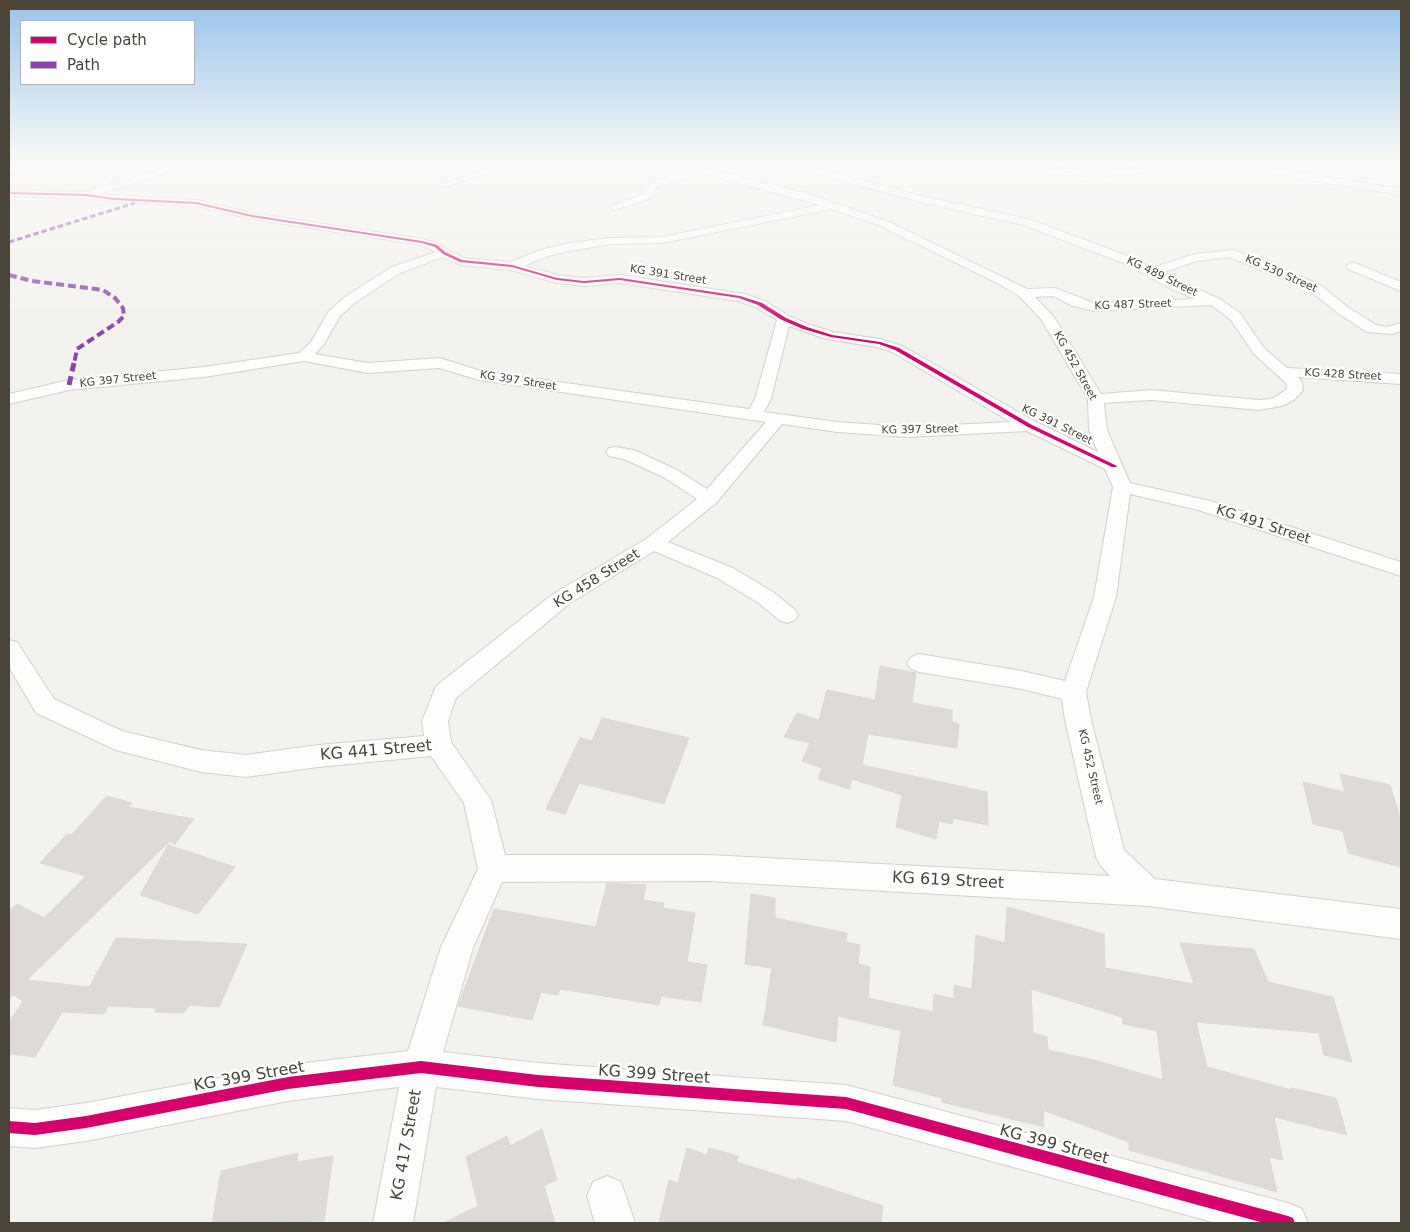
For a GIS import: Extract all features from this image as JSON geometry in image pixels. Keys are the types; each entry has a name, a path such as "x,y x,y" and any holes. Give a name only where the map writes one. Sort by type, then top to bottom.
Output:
{"street":[{"name":"KG 391 Street","path":"268,218 422,242 436,246 444,253 461,260 512,266 557,279 584,282 620,279 740,297 760,304 784,319 831,336 889,346 1030,426 1114,466"},
{"path":"512,266 544,253 568,247 611,241 662,240 770,218"},
{"name":"KG 452 Street","path":"868,218 892,227 1002,280 1024,293 1047,316 1096,399 1098,430 1122,487 1105,596 1074,692 1078,720 1111,858 1148,892"},
{"name":"KG 489 Street","path":"1011,218 1027,222 1109,252 1150,273 1215,302 1235,316 1259,351 1294,382 1295,390 1288,397 1276,403 1259,405 1151,395 1096,399"},
{"path":"304,358 317,344 334,314 350,299 396,270 444,253"},
{"name":"KG 530 Street","path":"1150,273 1195,258 1230,253 1314,287 1344,311 1372,329 1387,331 1401,327"},
{"path":"1352,266 1401,287"},
{"name":"KG 487 Street","path":"1024,293 1054,292 1078,303 1094,307 1215,302"},
{"path":"754,415 763,399 784,319"},
{"name":"KG 397 Street","path":"9,400 69,385 204,372 304,358 368,368 440,364 479,375 528,383 837,427 908,432 1030,426"},
{"name":"KG 428 Street","path":"1284,372 1401,378"},
{"name":"KG 458 Street","path":"438,745 435,721 445,693 561,599 653,543 709,499 746,458 778,418"},
{"path":"615,452 628,454 671,474 709,499"},
{"name":"KG 491 Street","path":"1122,487 1203,505 1401,569"},
{"path":"653,543 726,573 764,597 787,615"},
{"name":"KG 441 Street","path":"9,648 45,706 116,740 201,761 246,766 318,756 438,745 477,800 493,869"},
{"path":"919,663 1022,680 1074,692"},
{"name":"KG 619 Street","path":"493,869 709,868 1148,892 1401,924"},
{"path":"421,1067 456,947 493,869"},
{"name":"KG 399 Street","path":"9,1126 44,1128 288,1083 421,1067 538,1081 846,1103 1288,1223"},
{"name":"KG 417 Street","path":"393,1223 421,1067"}],"building":[{"path":"880,666 916,673 912,703 952,710 952,722 959,724 957,748 868,734 862,765 987,792 988,825 953,818 952,824 939,821 936,839 896,827 902,795 852,779 849,789 818,779 822,768 802,761 810,743 784,737 797,713 819,720 827,690 875,700"},
{"path":"602,718 689,738 664,804 579,783 565,814 546,809 580,738 592,741"},
{"path":"1340,774 1390,785 1401,821 1401,867 1348,853 1343,831 1313,824 1303,782 1345,792"},
{"path":"107,796 132,803 128,807 194,819 175,844 170,841 27,980 89,987 116,938 247,944 219,1007 189,1005 184,1013 154,1012 157,1008 108,1006 104,1014 62,1012 35,1057 9,1054 9,1022 23,1001 13,995 9,999 9,911 17,904 44,918 86,876 40,863 67,834 71,835"},
{"path":"168,845 235,867 198,914 140,895"},
{"path":"607,883 646,885 643,900 664,903 663,908 695,913 687,962 707,965 701,1002 661,996 659,1005 560,989 558,995 541,992 532,1020 458,1006 494,909 596,927"},
{"path":"751,894 775,898 775,918 847,933 846,942 860,945 858,964 870,967 868,998 933,1012 934,994 954,999 954,985 972,989 976,935 1005,943 1007,907 1104,934 1105,968 1194,984 1180,943 1254,949 1268,982 1333,997 1352,1062 1324,1055 1319,1033 1196,1022 1207,1067 1292,1090 1291,1088 1336,1098 1347,1135 1274,1117 1283,1160 1269,1157 1277,1192 1129,1150 1129,1142 1043,1110 1044,1127 942,1102 942,1098 893,1085 901,1031 838,1016 836,1042 763,1025 772,968 745,964","holes":["1031,989 1122,1017 1123,1024 1157,1031 1163,1080 1098,1061 1048,1050 1047,1037 1033,1033"]},
{"path":"542,1129 557,1180 544,1186 555,1223 443,1223 478,1206 466,1157 507,1136 510,1146"},
{"path":"687,1148 707,1155 709,1148 738,1156 737,1162 797,1181 797,1178 883,1206 881,1223 659,1223 669,1180 678,1183"},
{"path":"298,1153 297,1162 333,1156 324,1221 212,1223 221,1171"}],"marked path":[{"path":"9,242 85,218"},
{"path":"9,275 32,281 103,290 115,298 123,308 124,316 118,322 83,343 77,349 69,385"}],"cycle path":[{"path":"268,218 422,242 436,246 444,253 461,261 512,266 557,279 584,282 620,279 740,297 760,304 784,319 805,328 831,336 880,343 897,349 1030,426 1114,466"},
{"path":"9,1127 35,1129 86,1122 288,1083 421,1067 538,1081 846,1103 1288,1223"}]}
